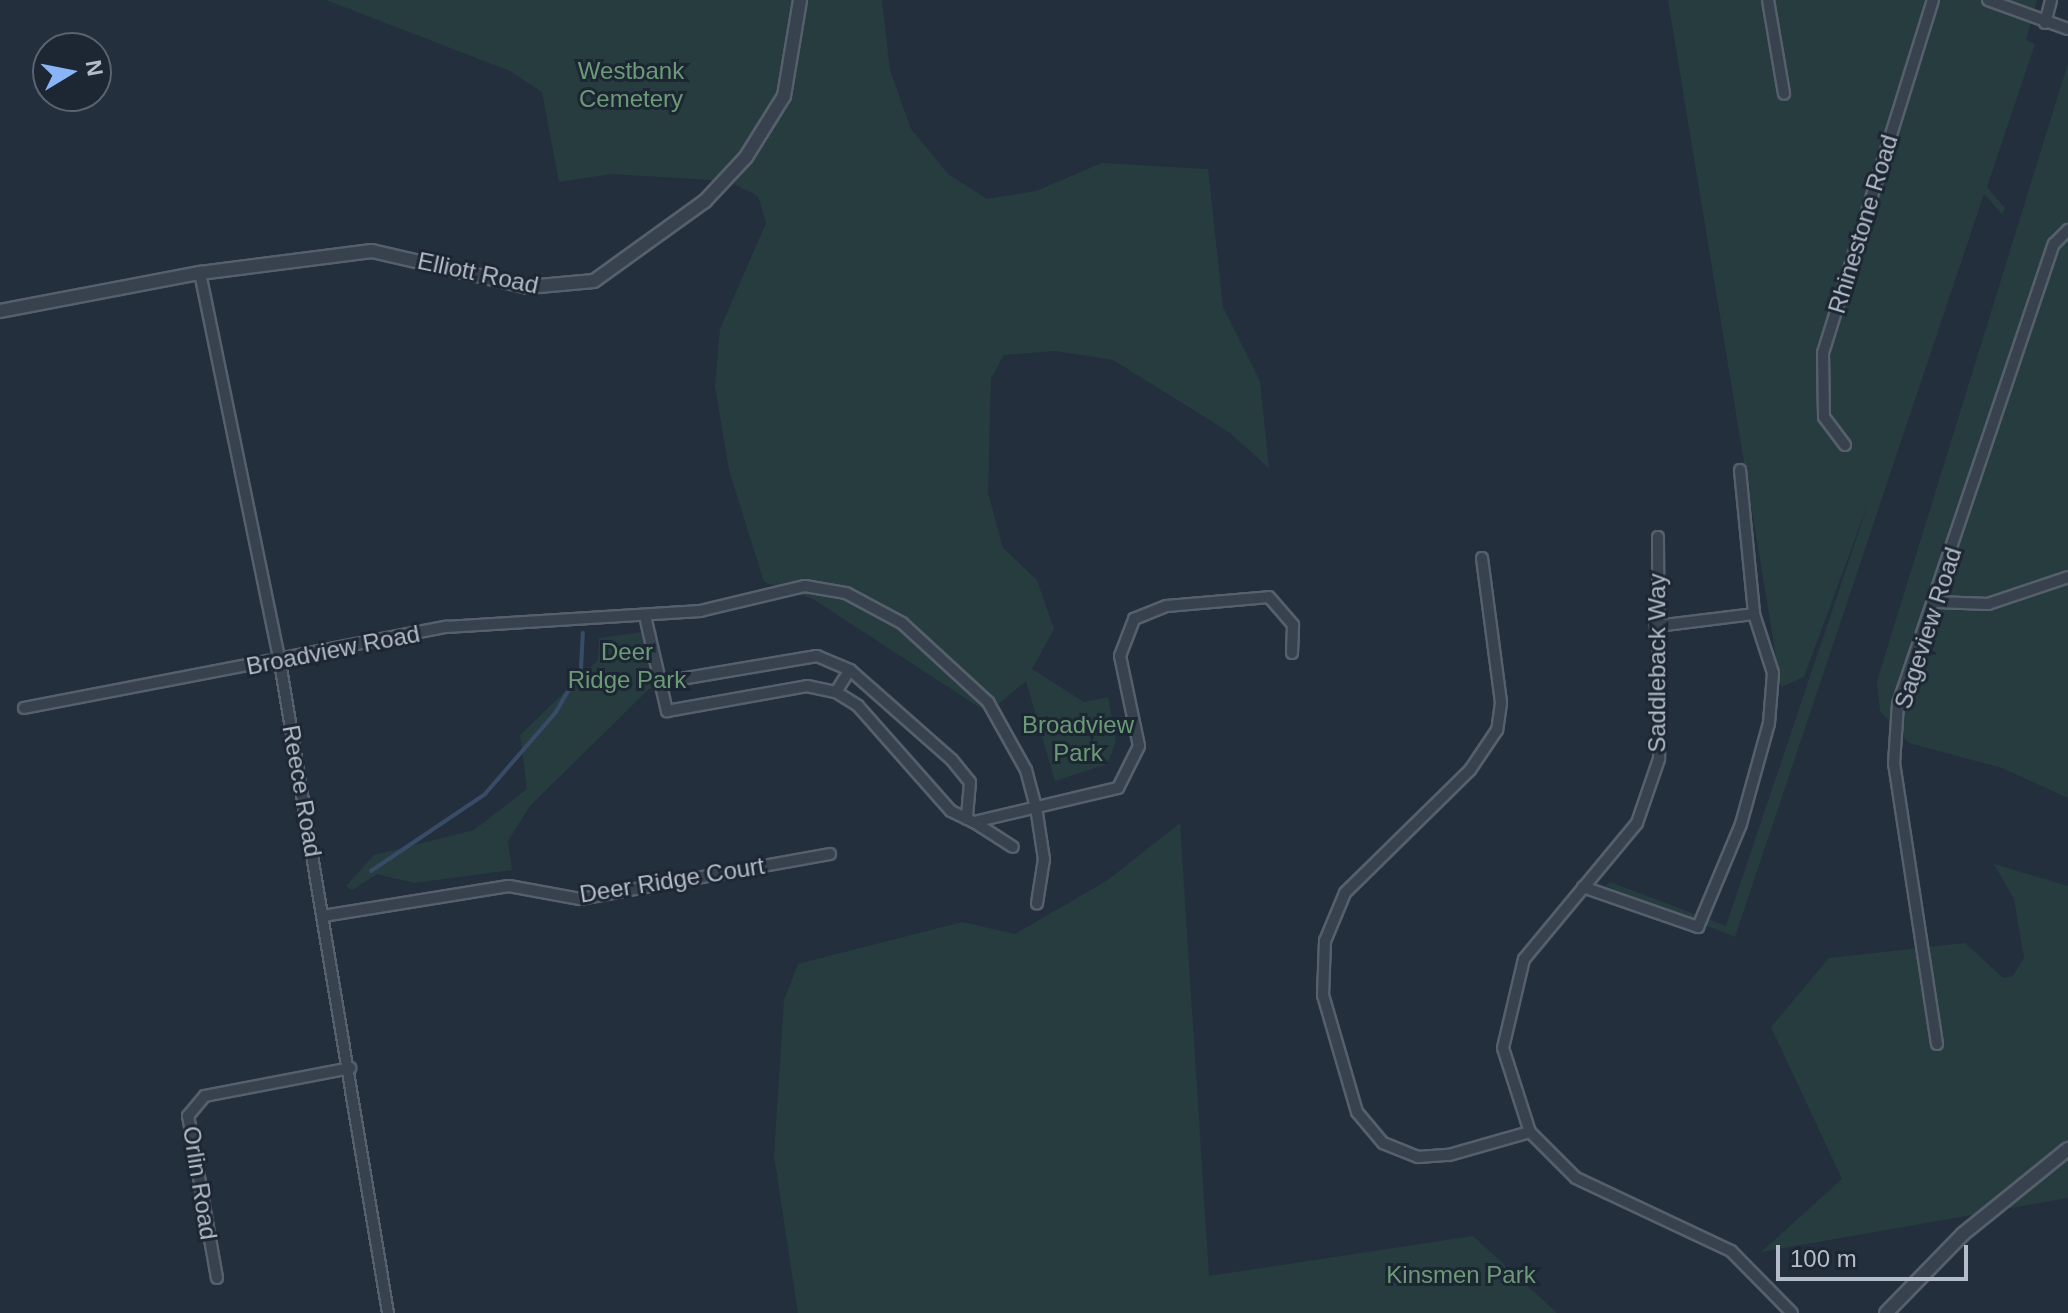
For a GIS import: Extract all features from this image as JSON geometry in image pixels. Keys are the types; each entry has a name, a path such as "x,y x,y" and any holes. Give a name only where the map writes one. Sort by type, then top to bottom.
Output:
{"street":[{"name":"Elliott Road","path":"0,311 200,273 372,251 528,287 594,281 705,201 746,157 784,96 800,0"},
{"path":"1768,0 1784,94"},
{"name":"Rhinestone Road","path":"1845,445 1824,417 1823,353 1933,0"},
{"path":"1988,0 2068,29"},
{"path":"2045,23 2051,0"},
{"name":"Sageview Road","path":"1937,1044 1894,764 1898,704 1937,602 2054,244 2068,230"},
{"name":"Reece Road","path":"200,273 280,662 350,1068 388,1313"},
{"path":"1583,887 1698,927 1741,824 1769,723 1773,673 1754,614 1740,470"},
{"name":"Saddleback Way","path":"1530,1132 1503,1048 1508,1003 1524,959 1637,823 1659,759 1656,626 1658,537"},
{"path":"1482,558 1501,703 1497,730 1470,770 1345,893 1325,941 1323,995 1357,1112 1383,1143 1418,1157 1449,1155 1530,1132 1602,1195 1731,1251 1792,1313"},
{"path":"1937,602 1988,604 2068,577"},
{"name":"Broadview Road","path":"24,708 280,662 446,627 645,616 805,586 846,593 902,623 988,702 1026,770 1036,807 1044,859 1037,903"},
{"path":"970,820 1118,788 1139,746 1120,656 1134,619 1167,606 1269,597 1293,625 1292,653"},
{"path":"1656,626 1754,614"},
{"path":"645,616 663,682 667,711 807,686 836,692 868,716 951,811 1013,847"},
{"path":"663,682 817,656 850,670 873,682 970,782 970,820"},
{"path":"836,692 850,670"},
{"name":"Deer Ridge Court","path":"323,916 509,886 580,899 830,854"},
{"name":"Orlin Road","path":"217,1278 188,1116 205,1096 350,1068"},
{"path":"1886,1313 1963,1234 2068,1149"}],"green space":[{"path":"326,0 882,0 890,70 911,129 948,174 987,199 1036,191 1102,163 1208,169 1223,307 1260,381 1269,468 1229,432 1113,360 1056,351 1004,355 991,378 988,493 1003,548 1037,580 1054,629 1032,669 1084,702 1108,697 1116,742 1107,764 1055,781 1026,681 988,713 813,599 764,582 729,470 715,386 720,329 766,223 758,196 728,181 611,174 559,182 542,92 510,71"},
{"path":"1668,0 2037,0 2026,40 2035,44 1987,187 2005,208 2002,214 1984,194 1735,937 1606,886 1610,882 1726,926 1869,501 1804,677 1781,687"},
{"path":"2068,63 2068,798 2002,768 1909,743 1880,711 1877,681"},
{"name":"Deer Ridge Park","path":"657,630 657,681 530,806 508,841 512,870 414,883 377,874 352,890 346,886 374,855 474,830 527,789 520,735 598,660 599,638"},
{"name":"Kinsmen Park","path":"1180,823 1209,1276 1473,1236 1557,1313 798,1313 774,1156 784,1000 798,964 962,922 1015,934 1108,880"},
{"path":"1994,864 2068,886 2068,1198 1761,1252 1842,1179 1771,1027 1829,958 1965,943 2003,978 2013,976 2024,958 2014,899"}],"waterway":[{"path":"371,871 485,794 556,712 581,668 583,633"}],"park label":[{"name":"Westbank Cemetery","path":"631,85"},
{"name":"Broadview Park","path":"1078,739"}]}
